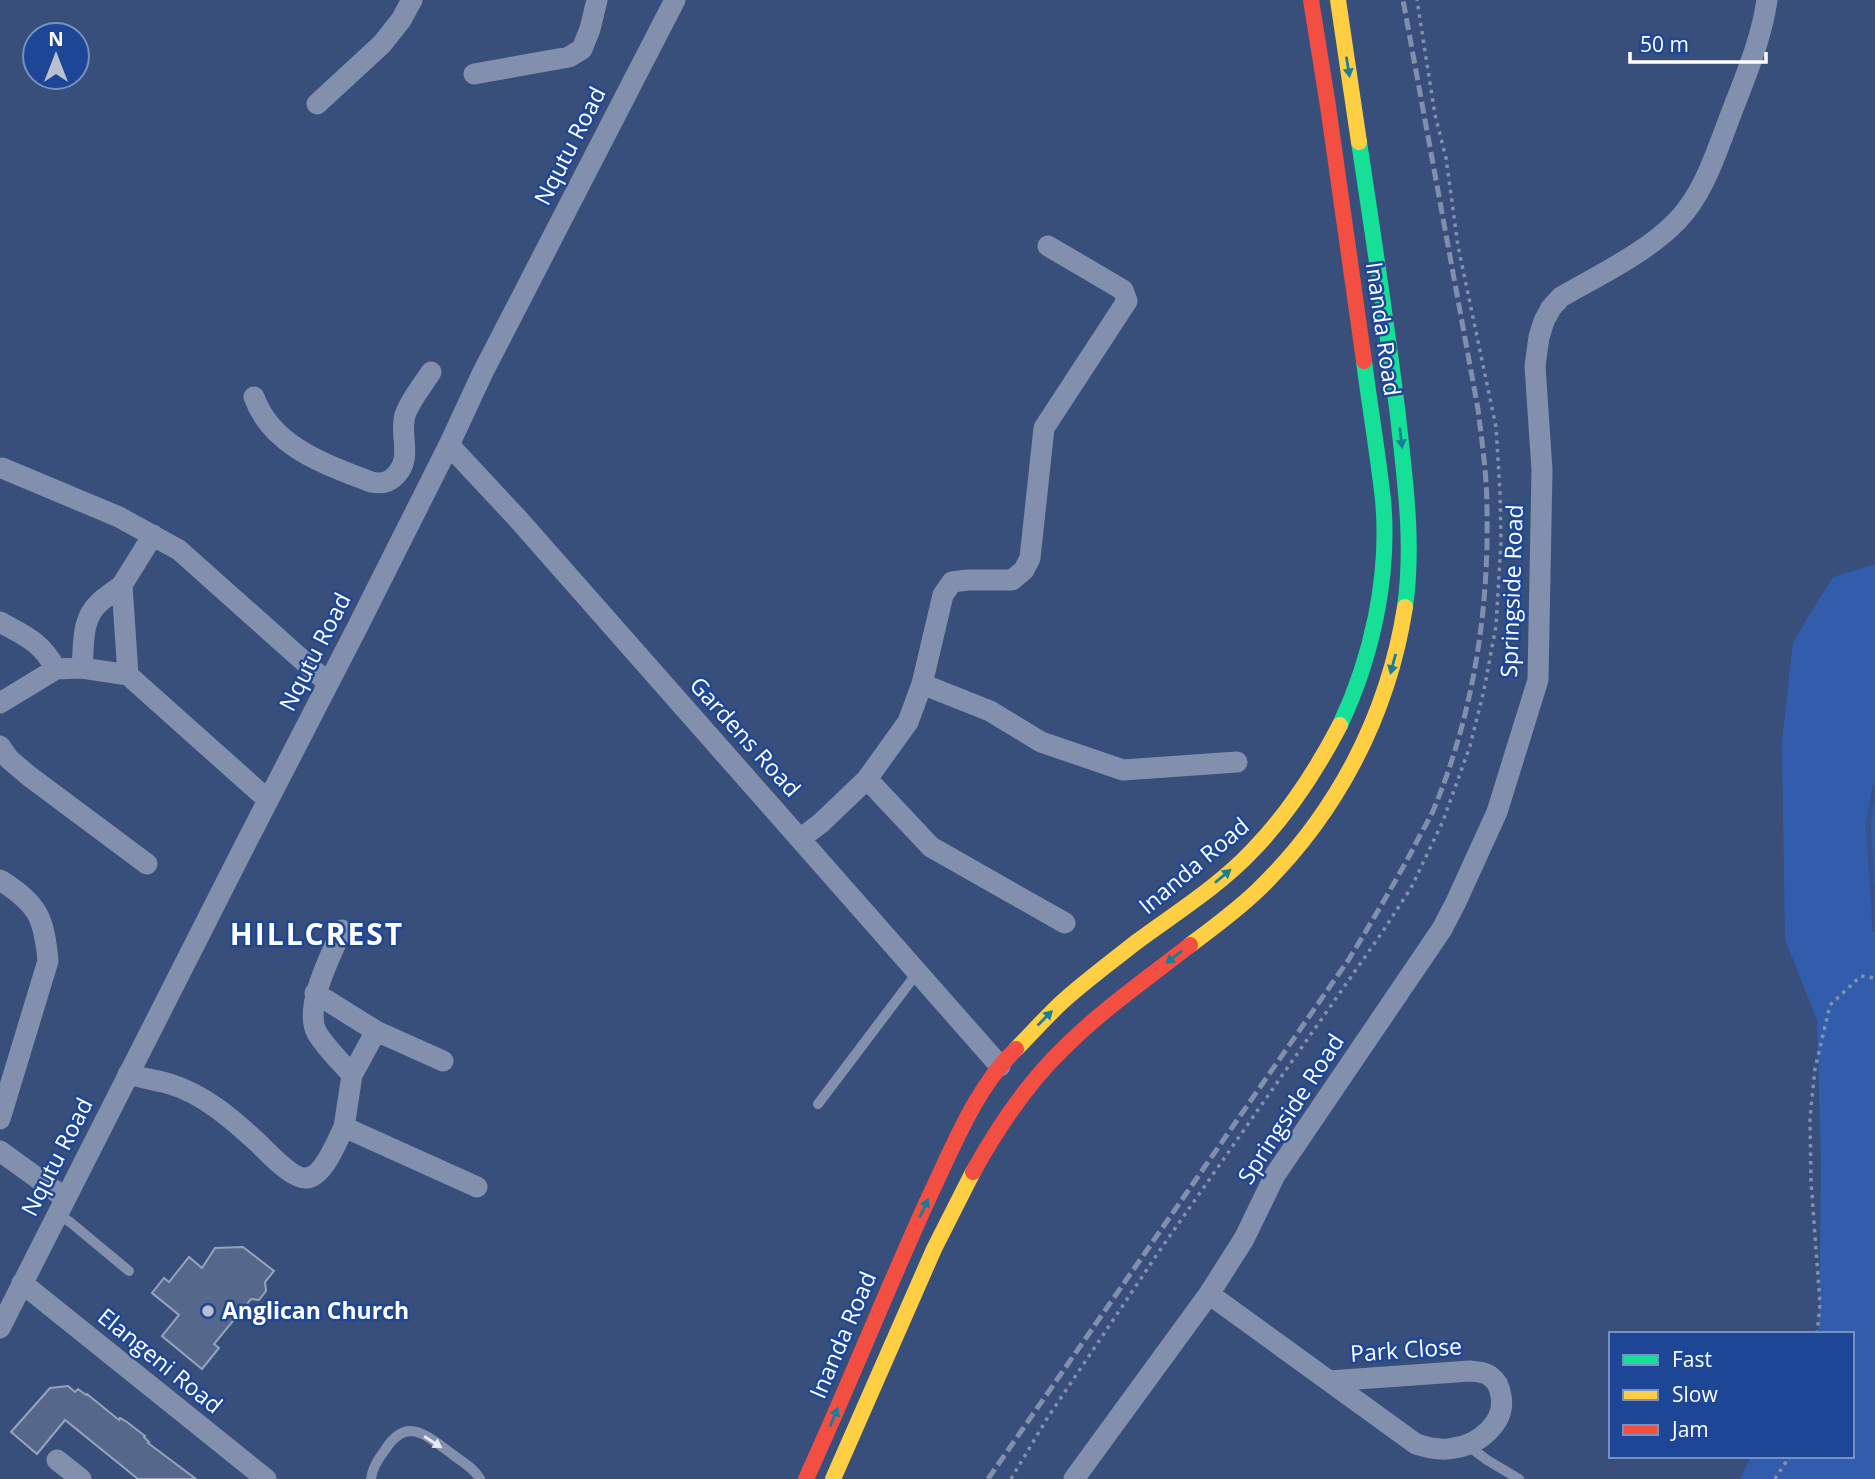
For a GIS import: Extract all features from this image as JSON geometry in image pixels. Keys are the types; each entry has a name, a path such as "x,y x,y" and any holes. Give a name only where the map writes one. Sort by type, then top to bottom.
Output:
{"main road":[{"name":"Inanda Road","path":"806,1479 917,1223 971,1110 1000,1066 1044,1018 1088,978 1251,852 1297,798 1325,755 1339,728 1363,667 1382,575 1383,501 1311,0"},
{"name":"Inanda Road","path":"833,1479 941,1231 986,1149 1030,1085 1097,1016 1256,892 1300,845 1331,804 1355,764 1382,703 1406,603 1409,563 1408,506 1389,349 1338,0"}],"street":[{"path":"317,104 382,44 401,20 412,0"},
{"path":"474,74 569,57 582,49 597,0"},
{"name":"Nqutu Road","path":"1,1320 675,0"},
{"name":"Springside Road","path":"1074,1479 1209,1293 1244,1239 1275,1175 1441,929 1456,902 1497,812 1538,680 1542,470 1535,366 1544,321 1561,297 1640,251 1669,228 1686,209 1700,188 1715,156 1753,53 1767,0"},
{"path":"800,839 867,779 908,722 922,684 943,595 952,582 1012,580 1024,570 1030,558 1044,428 1127,301 1122,290 1048,246"},
{"path":"424,493 404,474 404,426 405,414 431,372"},
{"path":"254,397 259,411 273,429 302,453 377,483 404,474"},
{"name":"Gardens Road","path":"449,445 518,519 1000,1066"},
{"path":"2,468 106,511 179,550 328,683"},
{"path":"82,668 85,628 91,612 122,585 153,535"},
{"path":"122,585 128,675"},
{"path":"0,622 37,643 56,669"},
{"path":"0,703 56,669 82,668 128,675 268,800"},
{"path":"922,684 990,711 1041,741 1123,770 1237,762"},
{"path":"0,746 9,759 29,776 147,864"},
{"path":"867,779 931,847 1065,923"},
{"path":"0,880 16,890 36,909 45,936 48,961 0,1119"},
{"path":"342,930 315,993 314,1020 316,1032 352,1075"},
{"path":"315,993 376,1031 443,1061"},
{"path":"128,1074 173,1085 201,1097 290,1172 300,1177 310,1177 321,1171 344,1127 352,1075 376,1031"},
{"path":"344,1127 477,1187"},
{"path":"0,1152 40,1179 61,1206"},
{"name":"Elangeni Road","path":"22,1283 266,1479"},
{"name":"Park Close","path":"1209,1293 1329,1381 1416,1444 1440,1449 1467,1445 1489,1431 1501,1410 1502,1401 1495,1380 1490,1375 1470,1371 1329,1381"},
{"path":"57,1460 81,1479"}],"lane":[{"path":"818,1104 917,973"},
{"path":"61,1206 71,1222 129,1271"},
{"path":"371,1479 375,1465 389,1443 401,1432 412,1430 439,1445 475,1471 480,1479"},
{"path":"1467,1445 1519,1479"}],"path":[{"path":"1817,1332 1820,1304 1811,1181 1810,1118 1815,1069 1830,1006 1861,976 1875,978"},
{"path":"1774,1479 1789,1458"}],"shaded area":[{"path":"1875,564 1875,1479 1740,1479 1750,1458 1854,1458 1854,1332 1819,1332 1821,1164 1817,1020 1785,939 1782,741 1793,642 1833,577"}],"building":[{"name":"Anglican Church","path":"243,1247 274,1271 265,1282 266,1291 259,1300 251,1299 214,1344 219,1348 202,1369 162,1336 179,1315 152,1293 164,1278 169,1282 189,1257 202,1268 215,1248"},
{"path":"68,1386 75,1392 78,1389 87,1394 119,1420 120,1418 127,1422 145,1436 148,1443 196,1479 138,1479 65,1420 37,1454 11,1432 50,1388"}],"waterway":[{"path":"1875,787 1868,822 1875,930"}],"railway":[{"path":"988,1479 1349,959 1431,816 1459,738 1476,663 1481,625 1487,548 1487,497 1478,409 1403,0"}],"traffic: fast":[{"path":"1359,142 1389,348 1408,512 1409,560 1405,607"},
{"path":"1340,725 1370,644 1384,558 1383,500 1364,361"}],"traffic: slow":[{"path":"1338,0 1359,142"},
{"path":"1190,945 1257,891 1311,830 1334,796 1372,725 1386,687 1405,607"},
{"path":"1016,1049 1079,988 1239,864 1278,822 1321,759 1340,725"},
{"path":"833,1479 934,1249 973,1172"}],"traffic: jam":[{"path":"1311,0 1364,361"},
{"path":"973,1172 1014,1106 1051,1061 1126,994 1190,945"},
{"path":"806,1479 957,1137 989,1082 1016,1049"}],"place":[{"name":"Anglican Church","path":"208,1311"}],"district":[{"name":"HILLCREST","path":"317,935"}]}
